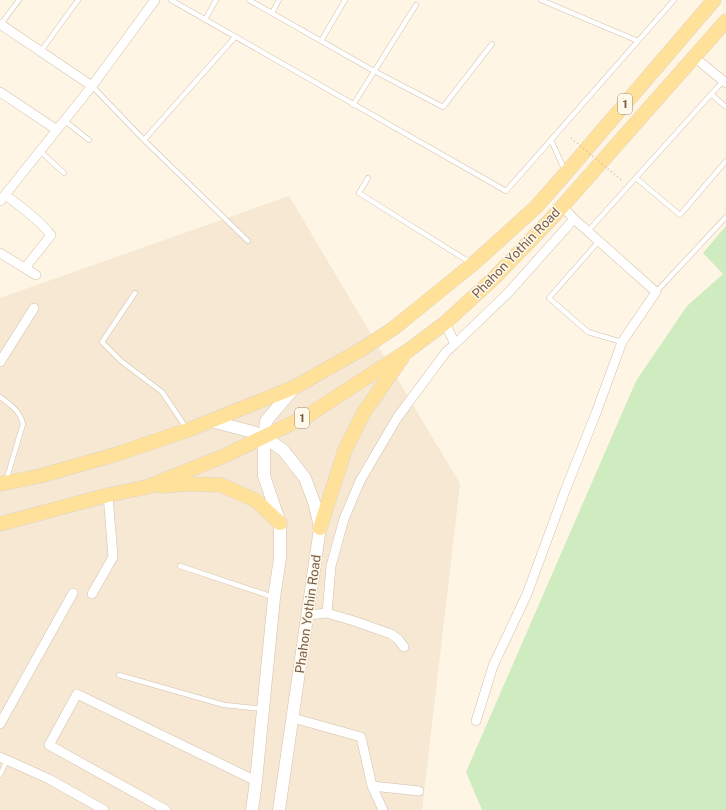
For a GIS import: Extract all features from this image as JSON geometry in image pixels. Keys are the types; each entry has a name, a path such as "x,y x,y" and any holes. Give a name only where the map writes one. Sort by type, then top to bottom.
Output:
{"main road":[{"name":"Phahon Yothin Road","path":"3,483 40,476 114,455 188,430 295,387 362,349 394,328 473,264 536,207 714,0"},
{"name":"Phahon Yothin Road","path":"0,524 108,495 147,487 224,456 307,416 409,350 445,323 494,278 562,206 726,21"},
{"path":"320,528 348,444 364,412 409,350"},
{"name":"Phahon Yothin Road","path":"252,810 274,598 280,558 280,523 264,476 264,437 266,421 295,387"},
{"name":"Phahon Yothin Road","path":"210,421 253,432 264,437 283,450 305,478 315,505 320,528 279,810"},
{"path":"147,487 188,484 221,486 255,500 280,523"}],"street":[{"path":"26,268 51,235 44,226 26,210 3,198 65,121 156,0"},
{"path":"1,24 92,86"},
{"path":"694,57 725,82"},
{"path":"0,92 57,130"},
{"path":"476,721 493,666 527,594 622,342 656,292 574,219 562,206"},
{"path":"327,613 331,566 344,519 360,481 397,418 446,352 509,292 574,219"},
{"path":"0,253 36,275"},
{"path":"0,362 34,308"},
{"path":"445,323 455,344"},
{"path":"92,594 113,557 108,495"},
{"path":"0,724 73,593"},
{"path":"308,615 327,613 391,634 398,639 404,647"},
{"path":"166,810 49,744 77,694 256,781"},
{"path":"293,718 361,737 372,786 383,810"},
{"path":"4,758 104,810"},
{"path":"372,786 419,791"}],"lane":[{"path":"1,24 19,0"},
{"path":"41,51 78,0"},
{"path":"171,0 506,192 674,0"},
{"path":"205,20 216,0"},
{"path":"249,0 374,71 443,107 492,44"},
{"path":"272,13 279,0"},
{"path":"321,41 344,0"},
{"path":"541,0 638,41"},
{"path":"353,105 416,5"},
{"path":"144,140 235,36"},
{"path":"588,231 711,94 725,82"},
{"path":"92,86 144,140 248,240"},
{"path":"711,94 726,107"},
{"path":"65,121 89,140"},
{"path":"551,140 566,173"},
{"path":"40,151 64,173"},
{"path":"636,178 680,215 726,161"},
{"path":"368,178 358,193 473,264"},
{"path":"656,292 726,217"},
{"path":"599,241 549,298 588,332 622,342"},
{"path":"135,293 102,342 121,361 162,392 188,430"},
{"path":"0,397 11,405 21,416 23,424 3,483"},
{"path":"180,566 274,598"},
{"path":"119,675 224,705 263,709"},
{"path":"0,775 4,758"}],"path":[{"path":"571,138 621,180"}],"shaded area":[{"path":"289,196 460,484 422,810 0,810 0,298"}],"green space":[{"path":"726,226 726,810 482,810 466,772 636,381 687,306 723,274 703,253"}]}
